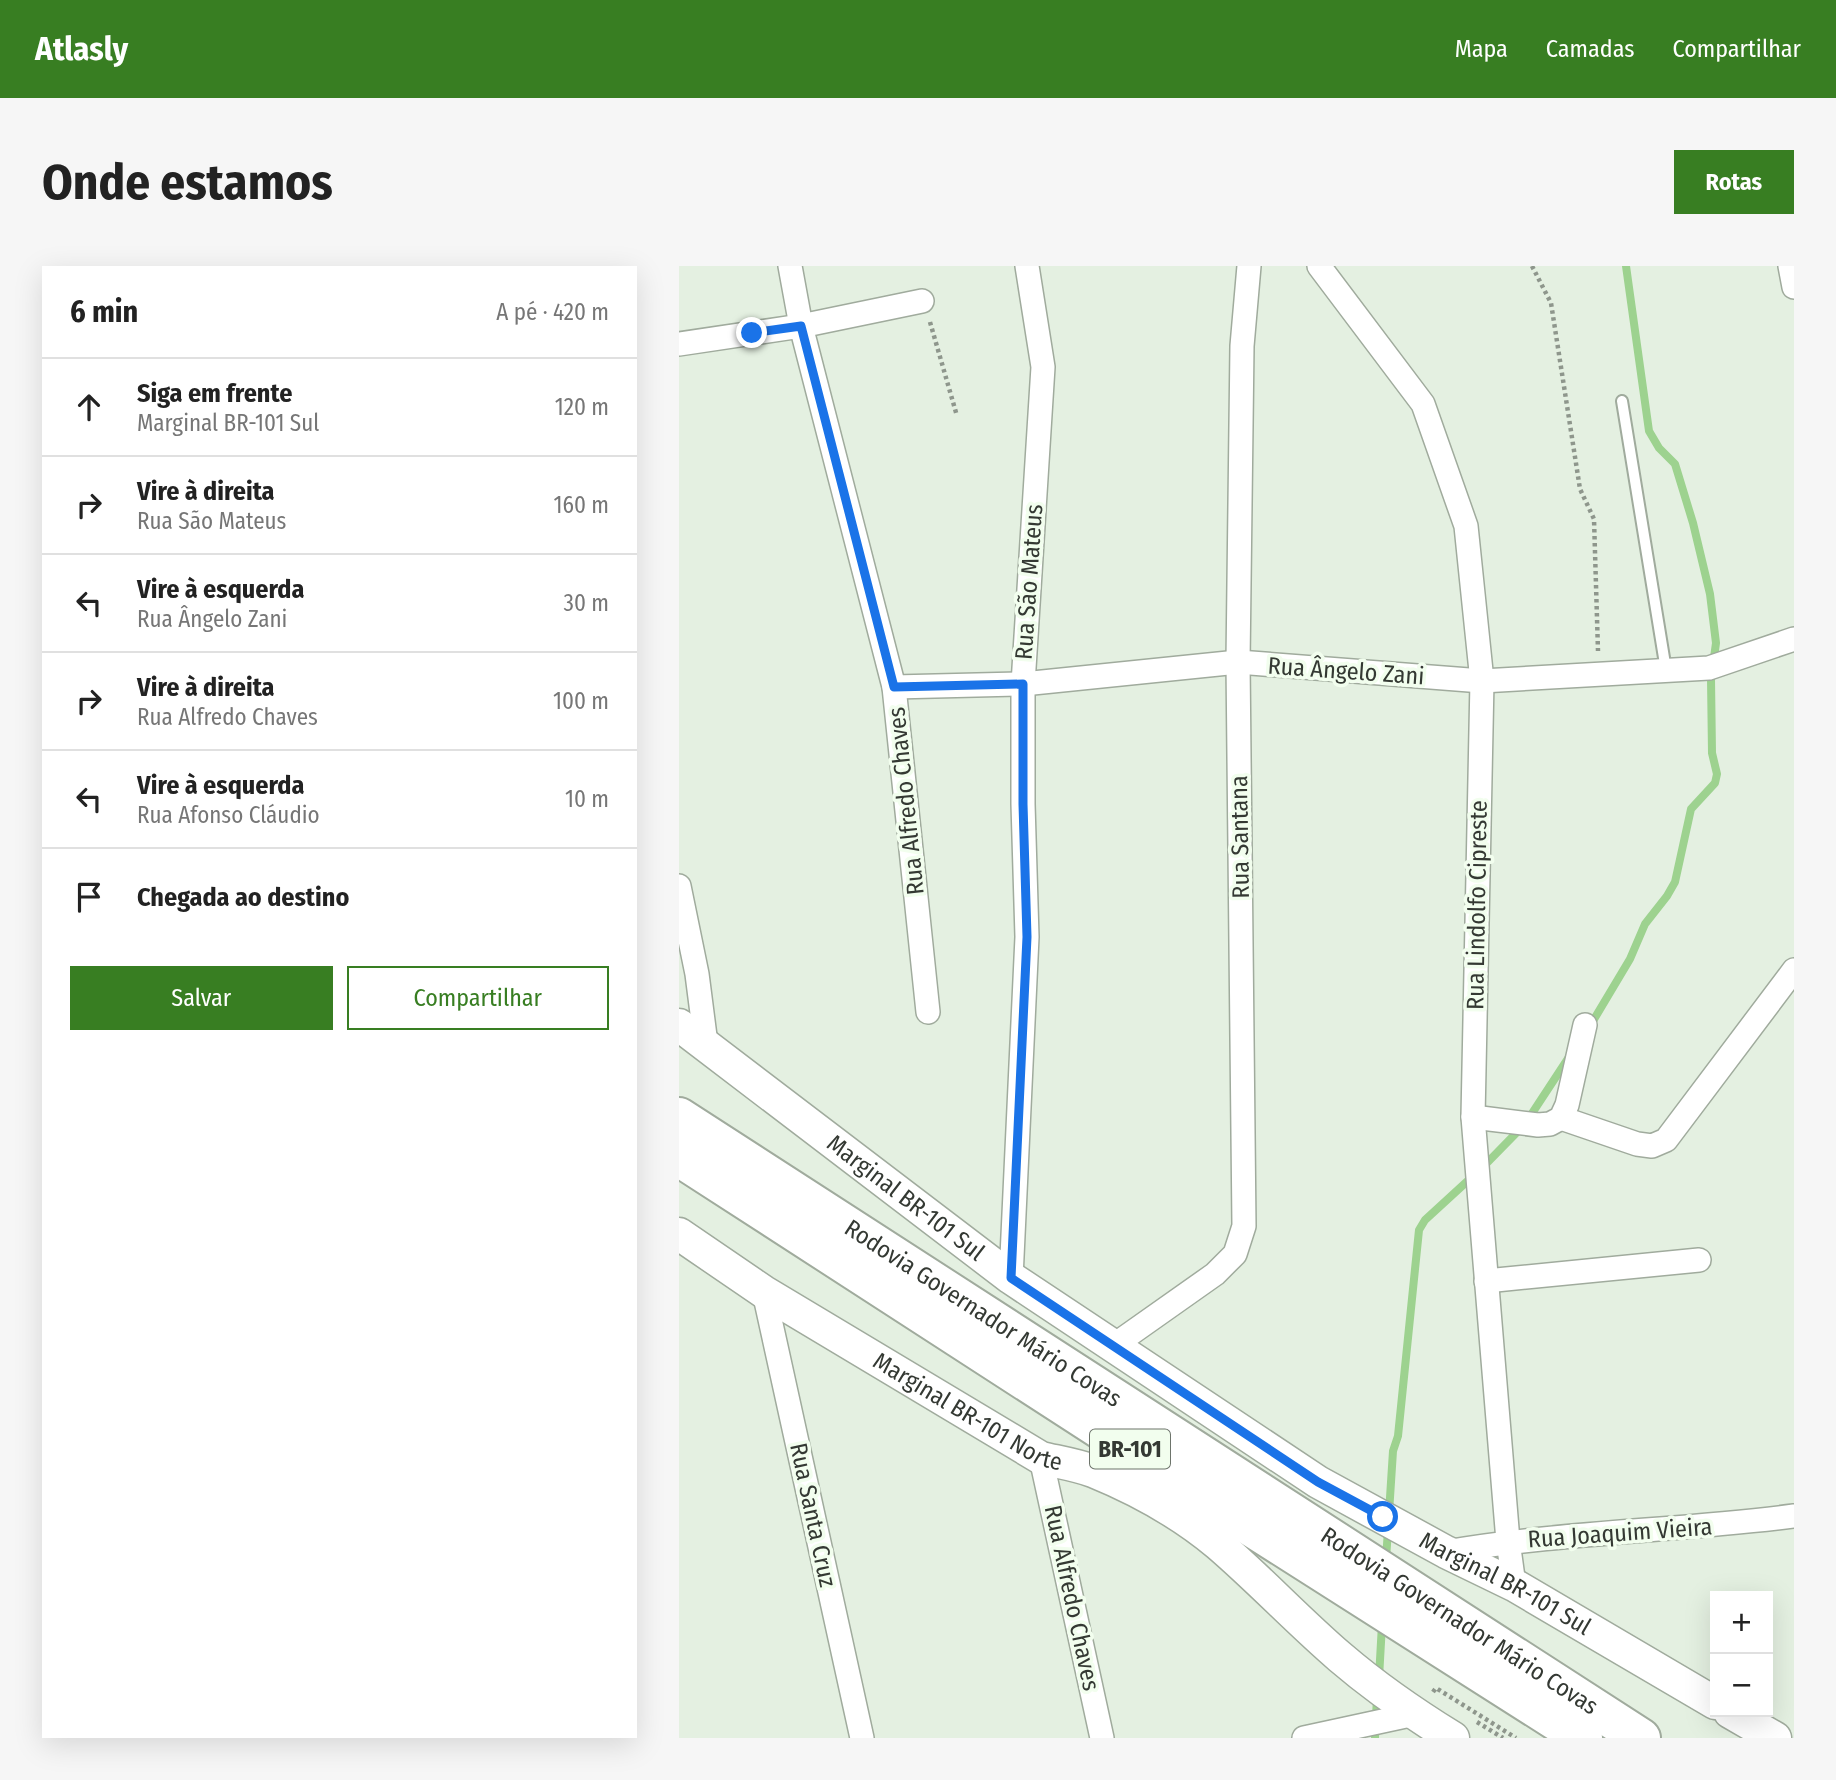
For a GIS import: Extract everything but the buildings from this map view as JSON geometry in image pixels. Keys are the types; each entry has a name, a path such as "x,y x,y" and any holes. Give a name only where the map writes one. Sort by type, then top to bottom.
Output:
{"highway":[{"name":"Rodovia Governador Mário Covas","path":"679,1117 1641,1738"},
{"name":"Rodovia Governador Mário Covas","path":"679,1157 1583,1738"},
{"path":"1504,1687 1559,1738"}],"main road":[{"name":"Marginal BR-101 Sul","path":"679,1025 1011,1278 1318,1482 1446,1552 1514,1585 1710,1700"},
{"name":"Marginal BR-101 Norte","path":"679,1234 764,1292 1041,1458 1092,1471 1182,1518 1217,1544 1342,1659 1415,1714 1453,1738"},
{"path":"1739,1717 1775,1738"}],"street":[{"name":"Rua Alfredo Chaves","path":"790,266 801,326 894,687 928,1012"},
{"name":"Rua São Mateus","path":"1011,1278 1027,937 1023,684 1043,367 1027,266"},
{"name":"Rua Santana","path":"1113,1346 1215,1274 1235,1254 1244,1226 1237,663 1242,346 1249,266"},
{"name":"Rua Lindolfo Cipreste","path":"1319,266 1423,404 1466,526 1482,681 1473,1117 1508,1541 1514,1585"},
{"path":"1790,266 1794,287"},
{"path":"679,344 801,326 922,301"},
{"name":"Rua Ângelo Zani","path":"894,687 1023,684 1237,663 1482,681 1709,668 1794,639"},
{"path":"679,886 697,974 706,1044"},
{"path":"1561,1118 1637,1144 1652,1146 1666,1140 1794,970"},
{"path":"1473,1117 1538,1125 1550,1124 1561,1118 1567,1105 1585,1025"},
{"path":"1486,1281 1699,1260"},
{"name":"Rua Santa Cruz","path":"764,1292 862,1738"},
{"name":"Rua Alfredo Chaves","path":"1041,1458 1102,1738"},
{"name":"Rua Joaquim Vieira","path":"1446,1552 1508,1541 1720,1525 1794,1516"},
{"path":"1304,1738 1341,1734 1415,1714"}],"lane":[{"path":"1622,401 1666,670"}],"path":[{"path":"1532,266 1551,303 1580,489 1594,519 1599,674"},
{"path":"922,301 957,416"}],"waterway":[{"path":"1590,1026 1630,959 1645,924 1675,882 1691,809 1715,783 1717,774 1712,753 1711,679 1716,643 1710,594 1675,464 1659,448 1649,431 1626,266"},
{"path":"1482,1168 1525,1124 1569,1057"},
{"path":"1389,1513 1393,1451 1398,1436 1419,1230 1425,1220 1473,1176"},
{"path":"1386,1559 1388,1530"},
{"path":"1379,1678 1382,1624"},
{"path":"1375,1738 1377,1697"}],"route":[{"path":"752,333 801,326 894,687 1023,684 1027,937 1011,1278 1318,1482 1383,1517"}]}
